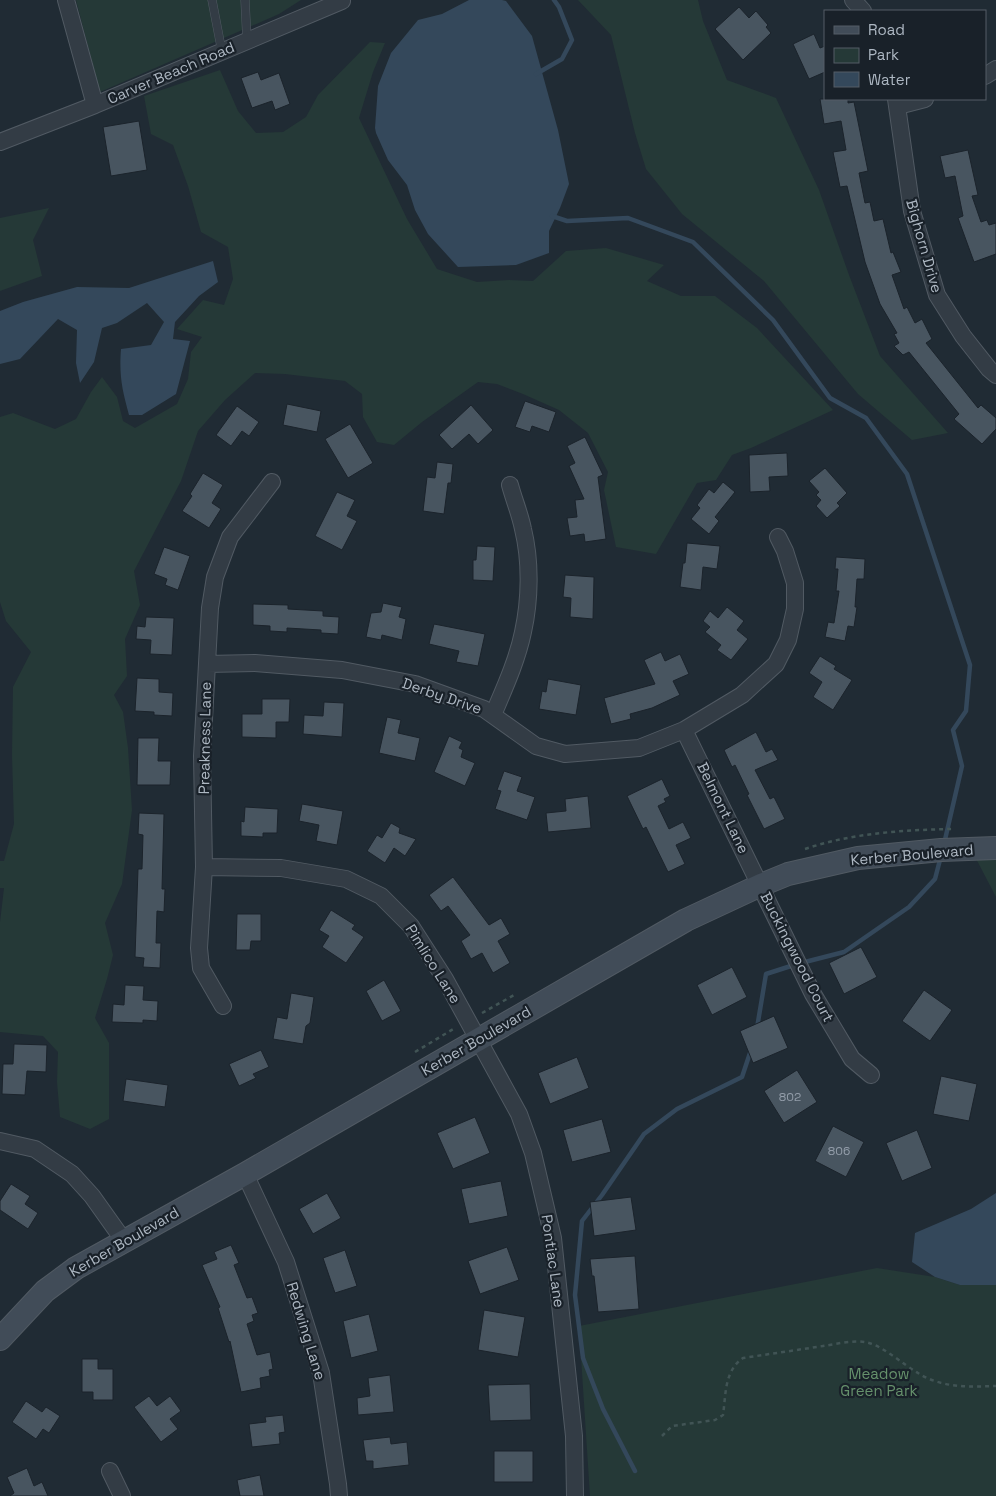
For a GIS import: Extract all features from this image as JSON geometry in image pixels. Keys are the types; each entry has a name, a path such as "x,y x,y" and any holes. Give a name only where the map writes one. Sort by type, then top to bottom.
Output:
{"street":[{"path":"66,0 95,105"},
{"name":"Carver Beach Road","path":"0,142 95,105 343,0"},
{"path":"853,0 861,10"},
{"path":"897,102 916,100"},
{"name":"Bighorn Drive","path":"897,102 912,210 937,295 963,336 996,375"},
{"name":"Preakness Lane","path":"223,1006 201,968 199,948 204,867 202,756 210,608 214,577 230,537 272,482"},
{"path":"493,715 509,677 523,633 528,597 528,562 523,530 510,485"},
{"name":"Derby Drive","path":"207,664 255,663 351,672 415,684 484,709 536,746 565,754 639,748 684,730 742,696 776,664 788,640 795,609 795,583 778,536"},
{"name":"Belmont Lane","path":"684,730 761,885"},
{"name":"Kerber Boulevard","path":"0,1339 45,1291 76,1268 244,1174 686,920 788,874 858,858 941,850 996,848"},
{"name":"Pimlico Lane","path":"204,867 281,868 346,878 381,896 411,926 445,979 479,1039"},
{"name":"Buckingwood Court","path":"761,885 813,994 852,1059 871,1076"},
{"name":"Pontiac Lane","path":"479,1039 519,1114 533,1153 553,1238 574,1436 575,1496"},
{"path":"0,1141 35,1149 72,1174 92,1196 124,1241"},
{"name":"Redwing Lane","path":"244,1174 286,1262 321,1373 338,1484 338,1496"},
{"path":"110,1471 122,1496"}],"lane":[{"path":"212,0 222,52"},
{"path":"245,0 247,41"}],"path":[{"path":"662,1436 672,1426 715,1420 723,1415 726,1383 737,1362 744,1358 846,1343 870,1343 920,1375 941,1384 967,1387 996,1386"}],"green space":[{"path":"76,0 301,0 279,14 100,92"},
{"path":"578,0 698,0 703,21 727,80 776,98 819,190 880,356 948,433 912,440 858,394 764,281 682,214 646,169 635,133 611,35"},
{"path":"370,42 385,43 373,72 359,118 407,219 437,269 477,282 533,281 566,251 606,248 664,265 647,281 681,296 715,296 757,328 833,410 732,455 716,480 697,483 656,554 616,547 604,490 608,472 588,433 559,410 497,384 478,382 422,422 394,445 377,442 363,417 362,394 345,381 285,374 255,373 225,400 198,431 181,481 134,571 140,605 125,639 127,676 114,695 123,712 128,748 132,810 122,884 105,923 113,955 95,1018 109,1043 109,1119 90,1129 60,1117 57,1082 58,1052 43,1036 0,1032 0,922 4,888 0,888 0,861 4,861 14,824 13,687 31,652 6,621 0,602 0,417 13,413 55,429 76,419 102,377 117,397 123,421 135,428 177,404 188,379 191,352 202,337 177,329 203,300 224,305 233,279 228,247 201,232 188,186 173,145 151,134 144,96 220,70 238,111 256,133 283,132 306,117 318,95"},
{"path":"49,208 33,240 42,276 0,291 0,218"},
{"path":"996,848 996,897 971,849"},
{"name":"Meadow Green Park","path":"877,1268 935,1277 960,1285 996,1285 996,1496 590,1496 579,1326"}],"water":[{"path":"469,0 506,1 532,36 558,130 569,184 549,231 549,253 516,265 458,267 428,234 415,210 407,185 388,160 375,128 378,86 391,53 418,20 442,14"},
{"path":"213,261 218,282 199,296 175,322 173,339 190,341 176,394 142,415 129,415 122,382 120,359 121,349 151,345 164,322 147,303 117,323 102,328 94,362 80,383 76,363 77,330 58,319 20,359 0,364 0,311 23,302 77,287 129,288"},
{"path":"996,1193 996,1285 960,1285 935,1277 912,1262 915,1233 971,1209"}],"building":[{"path":"739,7 749,18 756,11 768,25 766,27 771,33 743,60 715,29"},
{"path":"814,34 820,48 824,46 824,72 809,79 793,44"},
{"path":"258,72 261,80 279,73 290,104 275,110 272,101 252,108 241,78"},
{"path":"820,99 848,100 848,103 854,102 868,171 859,173 865,203 870,202 874,221 883,219 891,253 893,252 901,272 892,275 904,309 907,307 915,323 922,319 932,339 926,343 978,408 981,405 996,418 996,429 982,444 954,419 959,414 909,352 903,355 894,346 899,343 894,334 897,333 880,304 865,262 847,186 840,187 833,152 846,150 841,121 824,124"},
{"path":"139,121 147,170 111,176 103,127"},
{"path":"968,150 978,195 972,196 981,222 987,220 989,225 996,223 996,254 974,262 958,218 963,216 955,176 945,178 940,156"},
{"path":"525,401 556,412 549,432 532,426 530,432 515,427"},
{"path":"287,404 321,411 317,432 283,425"},
{"path":"471,405 493,430 478,444 469,434 452,449 439,435"},
{"path":"237,406 259,422 249,436 242,431 231,446 216,435"},
{"path":"350,424 373,463 348,478 325,439"},
{"path":"585,437 603,475 598,477 606,539 585,542 584,534 570,536 567,518 577,517 575,500 584,499 569,466 575,463 567,446"},
{"path":"787,453 788,476 769,477 770,491 750,492 749,455"},
{"path":"437,462 453,464 451,483 448,483 444,514 423,511 427,477 435,478"},
{"path":"825,468 847,493 837,503 840,506 827,518 816,506 821,500 816,495 819,492 809,481"},
{"path":"203,473 223,485 212,503 221,509 209,528 182,511"},
{"path":"723,482 735,492 715,517 719,521 709,534 691,519 700,508 697,505 709,489 714,493"},
{"path":"337,492 355,500 347,516 357,521 342,550 315,536"},
{"path":"687,543 720,546 717,569 703,567 701,590 680,587"},
{"path":"477,546 495,547 493,581 473,580 473,560 476,560"},
{"path":"164,547 190,556 178,590 165,585 167,579 154,574"},
{"path":"836,557 865,559 864,579 857,579 855,607 857,607 854,627 848,626 845,641 825,637 828,622 834,623 839,591 836,591 838,569 835,569"},
{"path":"565,575 594,577 593,619 570,617 571,598 563,597"},
{"path":"383,603 402,607 399,617 406,619 402,640 382,635 381,640 366,637 371,613 381,612"},
{"path":"253,604 288,605 288,609 323,611 323,616 339,617 338,634 321,633 321,630 287,628 287,632 270,631 270,626 253,625"},
{"path":"727,607 744,621 737,630 748,639 731,660 717,650 721,645 705,632 710,627 703,621 710,611 718,618"},
{"path":"146,617 174,618 172,655 150,654 151,640 136,639 137,626 145,627"},
{"path":"434,624 485,634 478,666 456,662 459,651 429,644"},
{"path":"661,652 665,661 680,654 689,674 673,681 680,695 652,708 630,714 631,719 611,724 604,698 655,684 644,660"},
{"path":"820,656 836,666 834,669 852,680 833,710 813,697 822,682 809,673"},
{"path":"137,678 159,679 159,692 173,693 172,716 154,715 154,712 135,711"},
{"path":"548,679 581,685 576,715 539,709 542,691 546,692"},
{"path":"262,699 290,699 289,722 276,722 276,738 242,737 242,714 262,714"},
{"path":"324,702 344,703 342,737 303,734 304,715 323,716"},
{"path":"387,717 401,720 398,733 420,738 415,761 379,753"},
{"path":"756,732 766,752 772,749 778,760 755,770 770,799 774,797 785,819 764,829 735,765 732,767 724,750"},
{"path":"449,736 462,742 459,748 463,750 461,757 475,763 465,786 434,772"},
{"path":"138,738 159,738 158,761 171,761 170,785 137,785"},
{"path":"504,771 522,777 517,791 535,797 527,820 495,809 501,791 497,790"},
{"path":"662,779 670,796 664,799 666,802 658,806 669,829 683,822 691,838 676,845 685,864 668,872 646,827 643,829 627,796"},
{"path":"588,796 591,828 548,832 546,813 566,811 565,799"},
{"path":"302,804 343,811 337,845 316,841 319,825 299,821"},
{"path":"245,807 278,809 277,833 263,833 263,837 241,836 241,821 244,822"},
{"path":"139,813 164,814 162,889 165,889 164,912 157,911 156,943 161,943 160,968 143,967 144,958 135,957 138,869 142,869 143,835 138,834"},
{"path":"391,823 400,828 399,833 416,839 405,856 394,848 385,863 367,851 377,835 382,838"},
{"path":"453,877 489,925 501,918 510,934 498,941 510,963 493,973 482,953 471,959 461,941 470,935 448,906 441,911 429,895"},
{"path":"331,910 355,925 352,929 364,937 346,963 322,947 329,936 319,930"},
{"path":"237,914 261,914 261,941 251,941 250,950 236,950"},
{"path":"861,947 877,977 844,994 829,963"},
{"path":"732,967 747,997 712,1015 697,985"},
{"path":"384,980 401,1011 382,1021 366,991"},
{"path":"125,985 144,986 143,1000 158,1001 157,1021 143,1020 143,1023 112,1022 113,1004 124,1005"},
{"path":"924,990 952,1010 930,1041 902,1021"},
{"path":"291,993 314,997 310,1023 306,1026 303,1044 273,1039 277,1017 287,1019"},
{"path":"774,1016 788,1048 753,1063 740,1031"},
{"path":"14,1044 47,1045 46,1072 27,1071 25,1095 2,1094 3,1064 13,1064"},
{"path":"261,1050 269,1067 253,1074 256,1078 239,1086 229,1064"},
{"path":"577,1057 589,1088 550,1104 538,1073"},
{"path":"797,1070 817,1102 784,1123 764,1091"},
{"path":"941,1076 977,1084 969,1121 933,1114"},
{"path":"126,1079 168,1085 165,1107 123,1101"},
{"path":"475,1117 490,1153 453,1169 437,1133"},
{"path":"602,1119 611,1152 572,1162 563,1130"},
{"path":"833,1126 864,1142 846,1177 815,1161"},
{"path":"917,1130 932,1168 902,1181 886,1143"},
{"path":"501,1181 508,1216 469,1224 461,1189"},
{"path":"11,1184 30,1196 25,1204 38,1213 28,1229 0,1210 0,1201"},
{"path":"327,1193 341,1218 313,1234 299,1209"},
{"path":"631,1197 636,1230 594,1236 590,1202"},
{"path":"231,1245 239,1263 234,1265 247,1298 252,1297 258,1313 252,1315 254,1321 247,1324 257,1355 270,1352 273,1369 269,1370 270,1376 260,1378 261,1388 241,1392 230,1341 218,1308 220,1307 202,1265 217,1259 214,1252"},
{"path":"507,1247 519,1280 480,1294 468,1261"},
{"path":"345,1250 357,1286 335,1293 323,1258"},
{"path":"635,1256 639,1309 598,1312 590,1259"},
{"path":"484,1310 525,1317 518,1357 478,1350"},
{"path":"369,1314 378,1351 351,1358 343,1321"},
{"path":"82,1359 98,1359 98,1369 113,1369 113,1400 93,1400 93,1392 82,1392"},
{"path":"390,1375 394,1412 358,1415 357,1398 370,1396 368,1378"},
{"path":"530,1384 531,1420 490,1421 488,1385"},
{"path":"149,1396 157,1406 170,1396 181,1411 170,1419 178,1429 161,1442 134,1407"},
{"path":"26,1401 42,1412 46,1407 60,1416 49,1433 43,1429 36,1439 12,1422"},
{"path":"283,1415 285,1432 279,1433 280,1444 252,1447 249,1424 266,1422 265,1417"},
{"path":"390,1437 391,1444 407,1442 409,1465 373,1469 373,1461 366,1461 363,1440"},
{"path":"494,1451 533,1451 533,1482 494,1482"},
{"path":"27,1468 34,1486 42,1482 48,1496 10,1496 14,1493 7,1477"},
{"path":"260,1475 264,1496 240,1496 237,1480"}],"waterway":[{"path":"536,74 562,59 572,40 559,7 554,0"},
{"path":"552,216 567,221 628,218 693,242 773,320 830,398 866,418 907,474 970,665 966,711 953,730 962,766 944,844"},
{"path":"801,963 844,952 909,907 935,879 941,856"},
{"path":"757,1028 766,974 794,965"},
{"path":"635,1471 603,1409 583,1358 575,1295 582,1221 644,1134 677,1109 742,1077 751,1050"}]}
